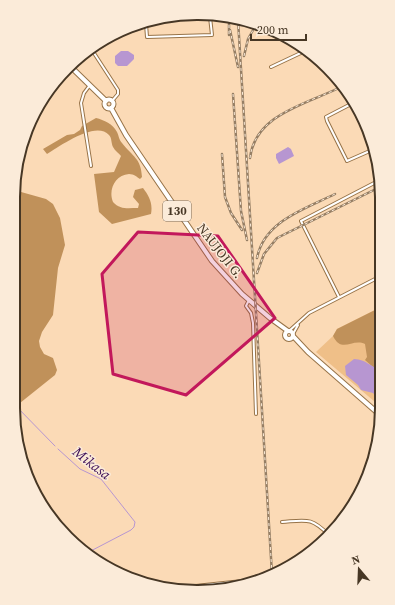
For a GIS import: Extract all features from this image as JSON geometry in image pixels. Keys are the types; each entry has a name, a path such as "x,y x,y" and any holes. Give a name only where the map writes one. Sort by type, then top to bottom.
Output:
{"main road":[{"name":"130","path":"74,70 106,101 105,106 111,108"},
{"path":"106,101 109,99 112,101 114,104 111,108"},
{"name":"NAUJOJI G.","path":"111,108 126,135 206,253 226,278 375,411"}],"street":[{"path":"146,27 147,37 212,35 210,20"},
{"path":"94,53 118,90 118,94 112,101"},
{"path":"271,67 300,53"},
{"path":"90,85 84,93 81,103 91,166"},
{"path":"349,105 326,117 327,121 347,161 369,151"},
{"path":"339,298 301,221 374,183"},
{"path":"290,334 309,313 375,279"},
{"path":"249,300 246,306 251,313 253,323 256,414"},
{"path":"282,522 312,521 325,531"}],"highlighted area":[{"path":"138,232 218,236 275,318 186,395 113,374 102,274"}],"shaded area":[{"path":"121,51 128,51 134,55 134,59 127,66 118,66 115,63 115,56"},
{"path":"96,118 108,123 115,129 121,142 136,158 140,166 142,177 140,179 129,174 116,180 111,193 113,202 121,207 138,208 139,204 133,197 135,190 143,188 150,200 151,214 112,224 99,212 94,174 114,172 121,156 113,147 110,136 103,131 87,132 47,154 43,149 67,135 74,134 80,130 82,126"},
{"path":"288,147 291,149 294,156 279,164 276,154"},
{"path":"20,192 46,199 53,204 60,218 65,245 58,268 53,315 42,332 39,341 40,347 44,354 53,358 57,370 55,375 20,403"},
{"path":"375,310 375,402 316,352 333,336 337,329"},
{"path":"375,310 375,368 365,360 367,357 365,344 340,344 333,336 337,329"},
{"path":"354,359 375,367 375,396 373,393 361,390 358,385 346,375 345,366"}],"waterway":[{"name":"Mikasa","path":"20,410 55,446"},
{"name":"Mikasa","path":"58,449 80,469 101,479 135,522 134,527 131,530 92,550"}],"railway":[{"path":"229,23 229,35"},
{"path":"238,25 272,569"},
{"path":"244,56 248,39 254,29"},
{"path":"230,30 238,67"},
{"path":"250,158 254,143 262,131 272,121 299,105 338,88"},
{"path":"233,94 241,211 247,240"},
{"path":"222,154 225,197 231,213 242,230"},
{"path":"257,273 264,254 277,238 375,189"},
{"path":"257,258 261,245 268,234 277,225 299,211 335,194"}]}
